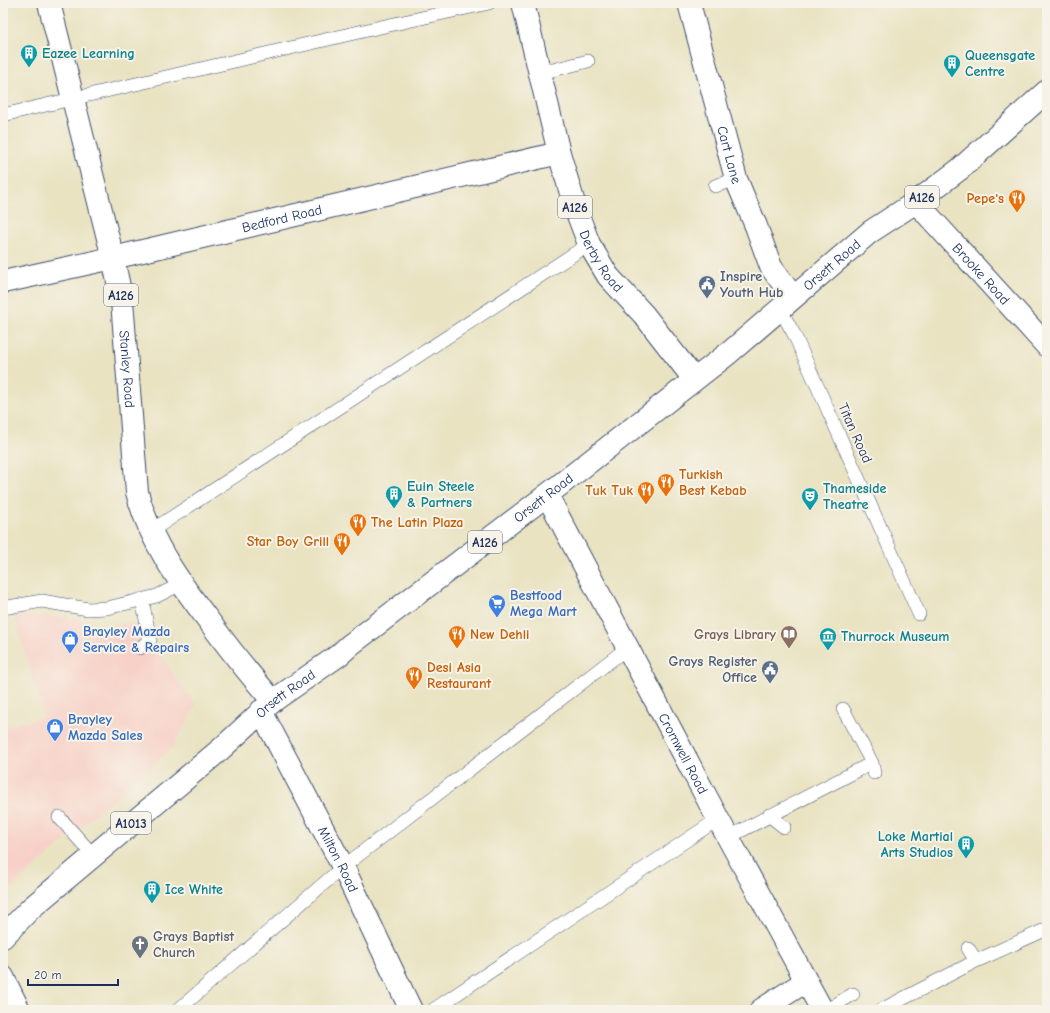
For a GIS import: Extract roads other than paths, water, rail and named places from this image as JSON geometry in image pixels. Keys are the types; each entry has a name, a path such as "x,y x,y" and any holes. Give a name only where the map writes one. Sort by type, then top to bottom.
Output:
{"main road":[{"name":"Stanley Road","path":"49,3 113,258 122,302 137,492 142,510 164,557 181,584 244,668 267,706"},
{"name":"Derby Road","path":"523,3 560,153 576,210 589,244 608,276 644,315 694,380"},
{"name":"Cart Lane","path":"689,3 736,179 786,303"},
{"name":"Orsett Road","path":"3,937 31,908 221,749 267,706 339,655 730,352 870,232 916,202 960,169 1047,91"},
{"name":"Bedford Road","path":"3,282 113,258 560,153"},
{"name":"Brooke Road","path":"916,202 1047,346"},
{"name":"Cromwell Road","path":"547,495 627,648 822,1010"},
{"name":"Milton Road","path":"267,706 411,1010"},
{"path":"3,977 19,1010"},
{"path":"761,1010 806,981"}],"lane":[{"path":"3,115 489,3"},
{"path":"541,73 588,61"},
{"path":"715,186 736,179"},
{"path":"151,531 589,244"},
{"name":"Titan Road","path":"786,303 794,334 919,614"},
{"path":"3,608 42,601 88,609 100,608 157,596 181,584"},
{"path":"140,648 150,640 142,599"},
{"path":"178,1010 343,867 627,648"},
{"path":"433,1010 724,828 769,815 873,768 843,709"},
{"path":"769,815 784,827"},
{"path":"59,817 93,855"},
{"path":"881,1010 976,961 1047,929"},
{"path":"968,948 976,961"},
{"path":"827,1010 853,994"}],"place":[{"name":"Eazee Learning","path":"29,68"},
{"name":"Queensgate Centre","path":"952,78"},
{"name":"Pepe's","path":"1017,213"},
{"name":"Inspire Youth Hub","path":"707,299"},
{"name":"Turkish Best Kebab","path":"666,497"},
{"name":"Tuk Tuk","path":"646,505"},
{"name":"Euin Steele & Partners","path":"394,509"},
{"name":"Thameside Theatre","path":"810,511"},
{"name":"The Latin Plaza","path":"358,537"},
{"name":"Star Boy Grill","path":"342,556"},
{"name":"Bestfood Mega Mart","path":"497,618"},
{"name":"New Dehli","path":"457,649"},
{"name":"Grays Library","path":"789,649"},
{"name":"Thurrock Museum","path":"828,651"},
{"name":"Brayley Mazda Service & Repairs","path":"70,654"},
{"name":"Grays Register Office","path":"770,684"},
{"name":"Desi Asia Restaurant","path":"414,690"},
{"name":"Brayley Mazda Sales","path":"55,742"},
{"name":"Loke Martial Arts Studios","path":"966,859"},
{"name":"Ice White","path":"152,904"},
{"name":"Grays Baptist Church","path":"140,959"}]}
